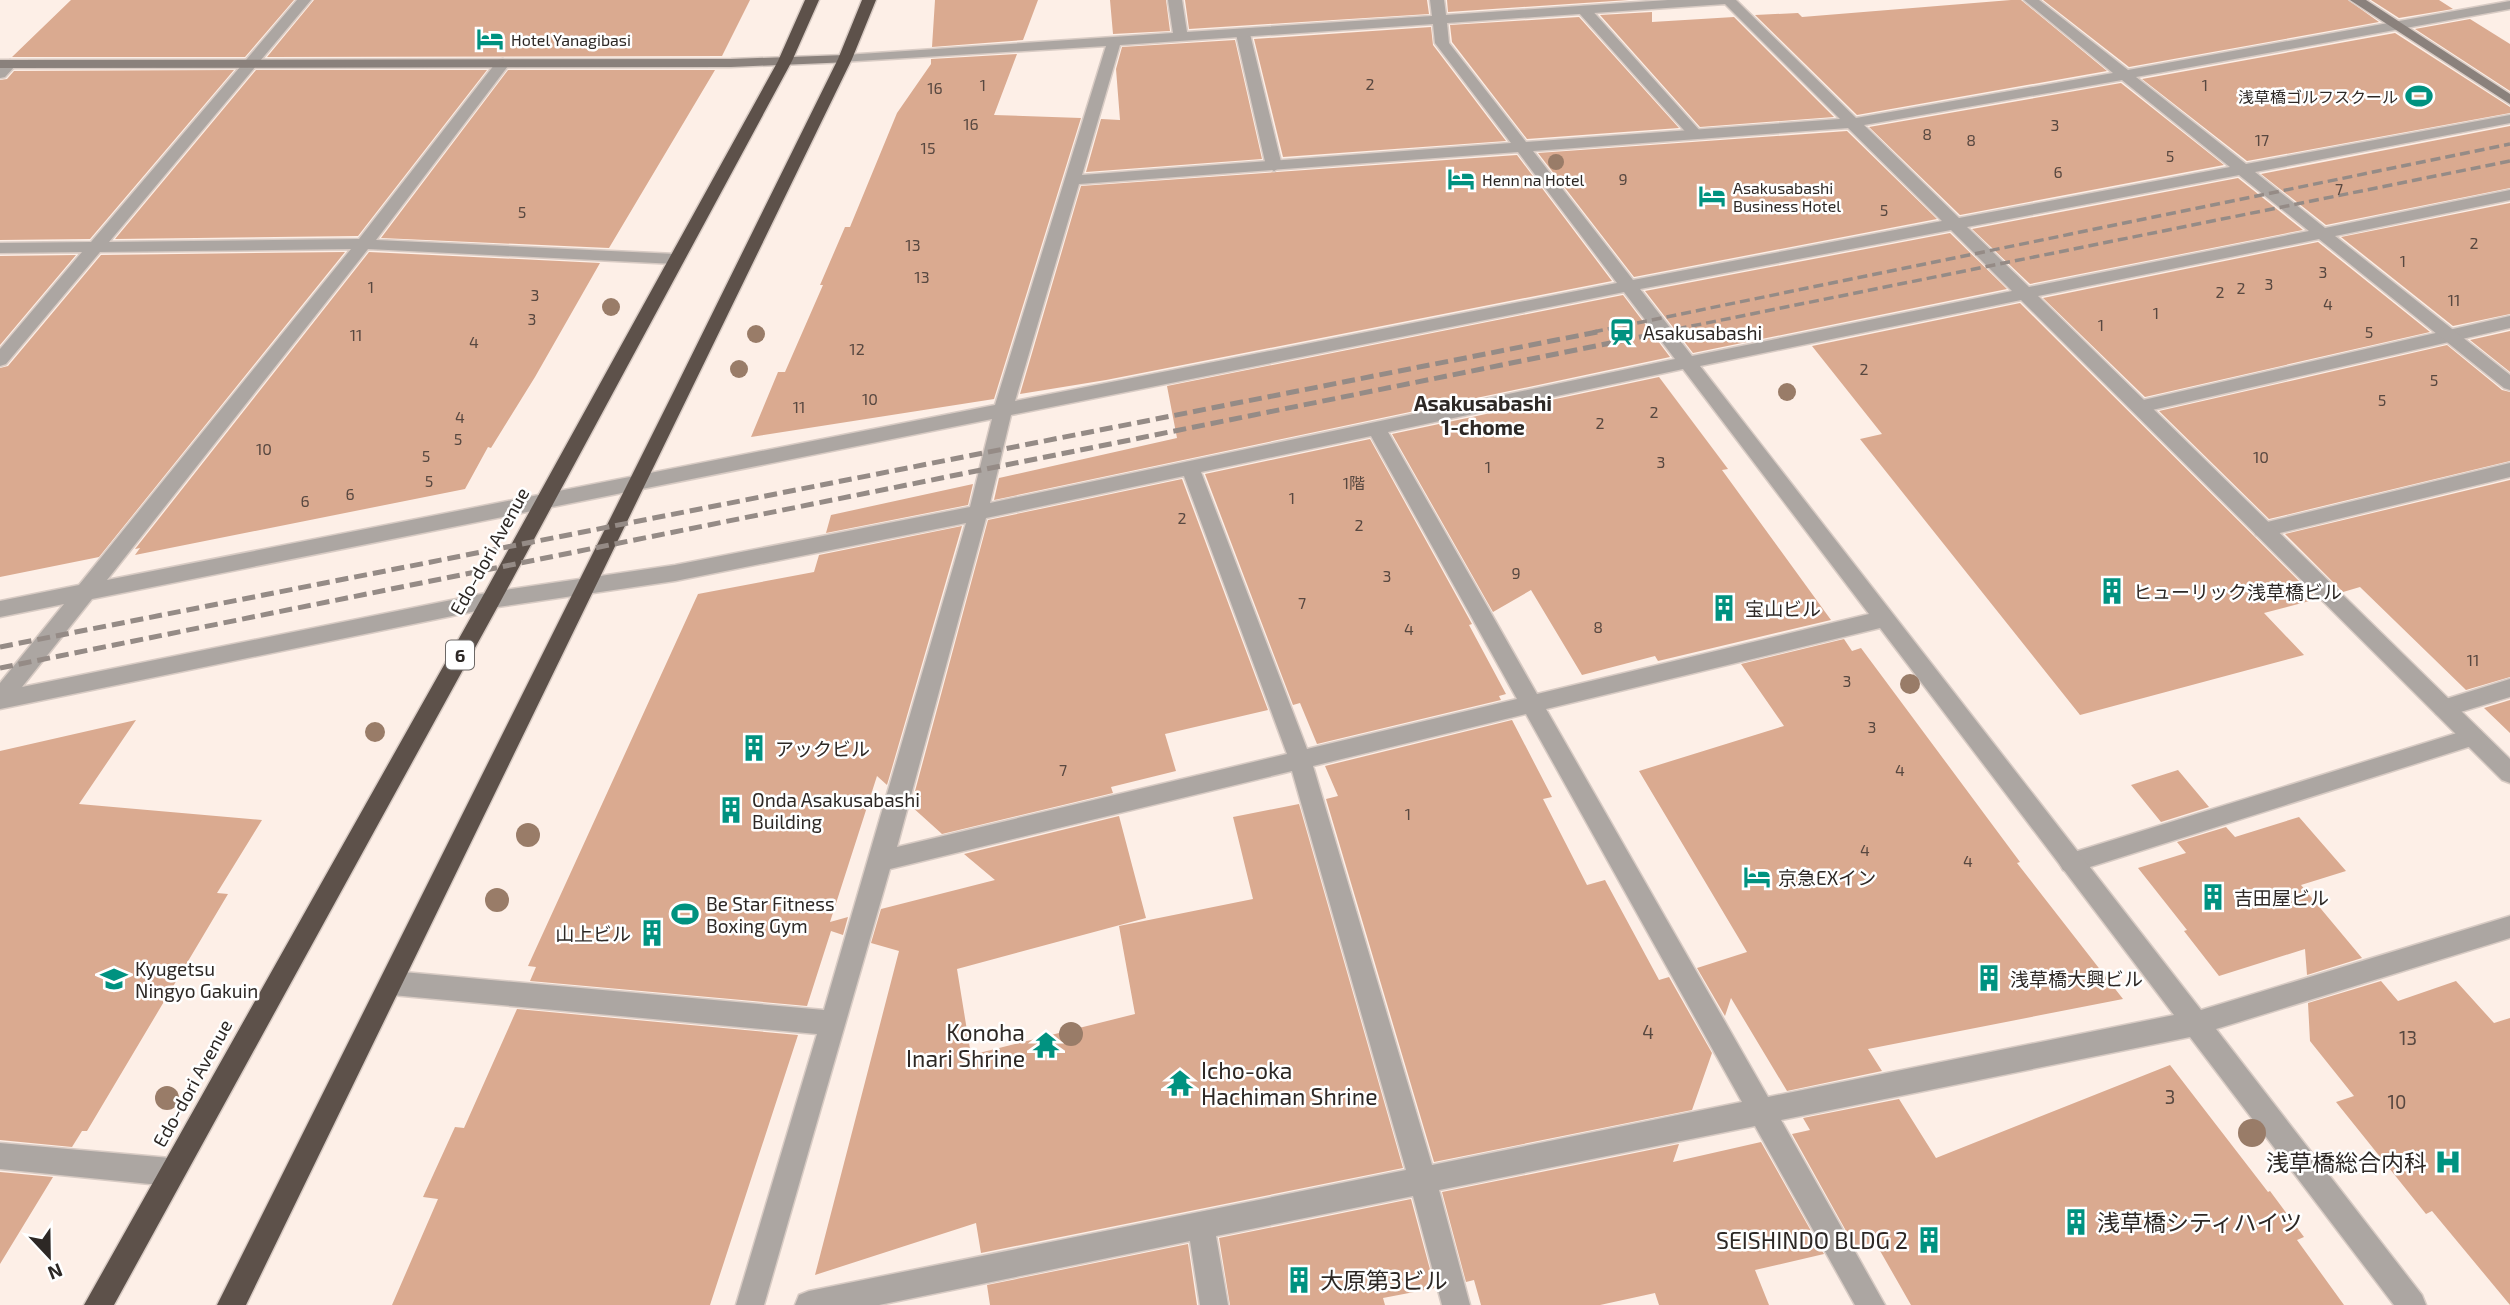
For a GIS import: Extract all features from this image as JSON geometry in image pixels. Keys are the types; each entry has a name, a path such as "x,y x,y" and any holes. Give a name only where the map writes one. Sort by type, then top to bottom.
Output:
{"highway":[{"name":"Edo-dori Avenue","path":"98,1305 491,600 785,61 812,0"},
{"path":"231,1305 587,587 845,59 869,0"}],"street":[{"path":"0,359 253,64 304,0"},
{"path":"1175,0 1181,38"},
{"path":"3,67 845,59 1243,34 1439,10 1584,10 1728,0 2510,773"},
{"path":"2031,0 2510,384"},
{"path":"2357,0 2510,100"},
{"path":"1072,180 1525,149 1851,123 2510,5"},
{"path":"1439,10 1443,43 1686,363 2412,1305"},
{"path":"1584,10 1696,135"},
{"path":"1243,34 1274,166"},
{"path":"750,1305 881,861 978,513 1003,410 1114,43"},
{"path":"0,699 364,244 503,63"},
{"path":"0,609 1628,286 2510,119"},
{"path":"0,699 491,600 711,566 978,513 1686,363 2510,195"},
{"path":"0,248 364,244 676,260"},
{"path":"2139,407 2510,322"},
{"path":"1376,428 1871,1305"},
{"path":"1190,467 1300,759 1423,1181 1456,1305"},
{"path":"2263,530 2510,470"},
{"path":"881,861 1884,619"},
{"path":"2444,708 2510,688"},
{"path":"2071,863 2473,737"},
{"path":"809,1305 2197,1023 2510,928"},
{"path":"391,983 833,1023"},
{"path":"0,1156 170,1172"},
{"path":"1201,1226 1214,1305"}],"building":[{"path":"71,0 294,0 245,57 12,57"},
{"path":"314,0 750,0 722,56 267,57"},
{"path":"935,0 1038,0 1023,40 932,47"},
{"path":"1110,0 1166,0 1170,31 1113,34"},
{"path":"1185,0 1427,0 1429,14 1189,29"},
{"path":"1447,0 1629,0 1448,12"},
{"path":"2021,0 2107,71 1857,115 1755,15 1798,13 1802,17"},
{"path":"2043,0 2348,0 2379,22 2129,67"},
{"path":"2371,0 2439,0 2453,9 2399,18"},
{"path":"1652,12 1652,22 1734,17 1834,117 1700,127 1600,15"},
{"path":"1579,17 1679,128 1527,139 1452,42 1450,25"},
{"path":"2470,19 2510,44 2510,91 2415,29"},
{"path":"1431,27 1433,45 1506,141 1283,157 1254,39"},
{"path":"2395,33 2510,107 2510,113 2247,161 2142,79"},
{"path":"1235,40 1262,159 1086,172 1101,119 1120,120 1116,69 1122,47"},
{"path":"1017,54 994,115 1081,118 994,399 751,437 778,372 785,372 845,227 850,227 897,113 931,64 931,59"},
{"path":"234,70 90,239 0,240 0,80 7,79 14,71"},
{"path":"256,70 487,70 358,236 115,239"},
{"path":"508,70 715,70 609,248 381,238"},
{"path":"2121,83 2224,165 1960,215 1869,127"},
{"path":"2510,126 2510,188 2326,225 2261,174"},
{"path":"1847,131 1937,219 1634,277 1538,153"},
{"path":"1517,155 1612,281 1106,380 1020,394 1081,186"},
{"path":"2238,178 2303,230 2030,284 1972,229"},
{"path":"2510,203 2510,314 2453,326 2341,237"},
{"path":"1950,233 2007,289 1693,353 1645,291"},
{"path":"2318,242 2430,332 2145,397 2043,298"},
{"path":"345,252 99,557 0,577 0,368 8,366 101,255"},
{"path":"369,252 600,263 535,377 491,448 488,447 465,489 135,555 140,548 135,549"},
{"path":"76,255 0,345 0,256"},
{"path":"1623,295 1670,357 994,500 999,478 1177,438 1167,386"},
{"name":"ヒューリック浅草橋ビル","path":"2020,303 2317,599 2264,613 2304,655 2080,715 1860,439 1882,434 1812,346"},
{"path":"2510,331 2510,372 2470,340"},
{"path":"2447,345 2502,390 2510,392 2510,461 2269,519 2159,411"},
{"path":"1659,377 1728,469 1722,470 1831,620 1658,661 1655,656 1582,675 1531,590 1493,612 1392,434"},
{"path":"1370,439 1472,624 1469,625 1506,694 1499,696 1501,700 1317,744 1300,703 1293,705 1205,474"},
{"path":"1182,479 1268,710 1165,734 1176,771 1111,787 1113,793 942,834 911,806 988,520"},
{"path":"2510,480 2510,677 2466,690 2360,587 2343,592 2285,534"},
{"path":"973,484 968,505 826,533 831,515"},
{"path":"962,526 887,785 877,776 830,922 848,917 843,935 831,931 807,1006 530,981 536,967 528,966 698,594 814,572 819,555"},
{"path":"1844,639 1852,651 1861,648 2020,862 2017,863 2123,999 1868,1049 1882,1071 1787,1091 1731,998 1725,1016 1697,968 1747,952 1639,771 1784,726 1741,664"},
{"path":"2510,700 2510,733 2484,708"},
{"path":"136,720 79,804 262,820 217,893 228,894 87,1131 82,1131 72,1147 0,1140 0,751"},
{"path":"1512,720 1552,797 1543,799 1587,885 1605,880 1659,980 1669,977 1712,1053 1692,1110 1434,1162 1326,799 1338,796 1325,766"},
{"path":"2178,770 2209,807 2161,822 2131,785"},
{"path":"1299,804 1403,1168 981,1253 976,1223 815,1275 899,951 871,943 881,909 995,880 964,854 1119,816 1146,918 957,969 971,1055 1135,1014 1119,926 1253,899 1233,817"},
{"path":"2299,817 2346,871 2301,885 2362,958 2307,975 2305,949 2219,976 2138,868 2186,853 2177,842 2226,827 2235,837"},
{"path":"2381,981 2398,1001 2456,981 2494,1023 2510,1018 2510,1305 2432,1211 2426,1214 2336,1102 2354,1096 2310,1041 2308,1003"},
{"path":"517,1009 798,1035 710,1305 392,1305 438,1199 423,1197 455,1127 464,1128"},
{"path":"2170,1065 2304,1237 2297,1240 2344,1305 1911,1305 1875,1242 1855,1247 1792,1134 1810,1130 1803,1118 1899,1099 1936,1158"},
{"path":"1761,1142 1824,1254 1755,1270 1769,1305 1659,1305 1655,1293 1600,1305 1481,1305 1474,1280 1466,1282 1442,1192 1679,1144 1673,1162"},
{"path":"0,1172 53,1177 0,1264"},
{"name":"大原第3ビル","path":"1411,1199 1435,1288 1383,1298 1385,1305 1230,1305 1219,1238"},
{"path":"1188,1244 1197,1305 990,1305 987,1285"}],"railway":[{"path":"1593,332 2510,144"},
{"path":"1662,332 2510,161"},
{"path":"0,647 1602,331"},
{"path":"0,668 1670,331"}],"place":[{"name":"Hotel Yanagibasi","path":"490,39"},
{"name":"浅草橋ゴルフスクール","path":"2419,96"},
{"name":"Henn na Hotel","path":"1461,179"},
{"name":"Asakusabashi Business Hotel","path":"1712,196"},
{"name":"Asakusabashi","path":"1622,332"},
{"name":"ヒューリック浅草橋ビル","path":"2112,591"},
{"name":"宝山ビル","path":"1724,608"},
{"name":"アックビル","path":"754,748"},
{"name":"Onda Asakusabashi Building","path":"731,810"},
{"name":"京急EXイン","path":"1757,877"},
{"name":"吉田屋ビル","path":"2213,897"},
{"name":"Be Star Fitness Boxing Gym","path":"685,914"},
{"name":"山上ビル","path":"652,933"},
{"name":"浅草橋大興ビル","path":"1989,978"},
{"name":"Kyugetsu Ningyo Gakuin","path":"114,979"},
{"name":"Konoha Inari Shrine","path":"1046,1045"},
{"name":"Icho-oka Hachiman Shrine","path":"1180,1083"},
{"name":"浅草橋総合内科","path":"2448,1162"},
{"name":"浅草橋シティハイツ","path":"2076,1222"},
{"name":"SEISHINDO BLDG 2","path":"1929,1240"},
{"name":"大原第3ビル","path":"1299,1280"}],"district":[{"name":"Asakusabashi 1-chome","path":"1483,414"}]}
